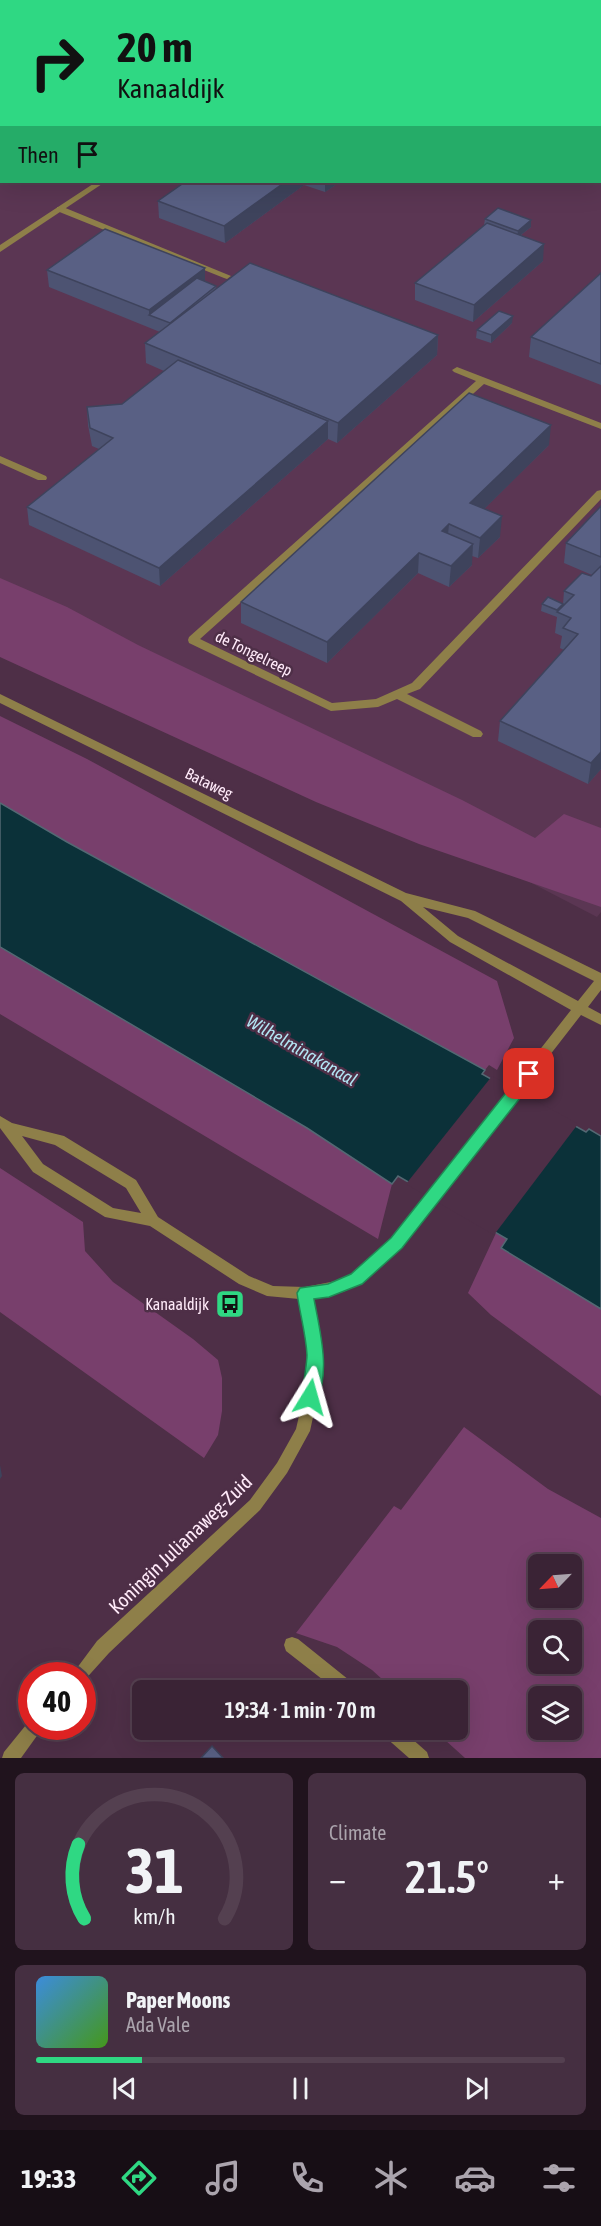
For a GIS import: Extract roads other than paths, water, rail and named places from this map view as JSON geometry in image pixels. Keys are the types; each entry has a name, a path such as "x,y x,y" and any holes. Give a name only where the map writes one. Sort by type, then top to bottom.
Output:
{"street":[{"path":"0,249 99,183"},
{"path":"60,209 226,276"},
{"path":"457,370 601,426"},
{"name":"de Tongelreep","path":"483,380 193,640 331,707 378,703 416,686 601,493"},
{"path":"0,459 42,478"},
{"path":"397,694 477,734"},
{"name":"Bataweg","path":"0,698 403,897 471,914 601,980"},
{"name":"Bataweg","path":"403,897 454,939 579,1010 601,1020"},
{"path":"4,1124 38,1168 110,1213 153,1221 244,1280 272,1292 305,1293 329,1290 357,1279 396,1243 601,980"},
{"path":"4,1124 59,1140 131,1184 153,1221"},
{"name":"Koningin Julianaweg-Zuid","path":"91,1662 103,1647 255,1505 282,1468 303,1431 314,1381 315,1354 305,1293"},
{"path":"292,1645 336,1680"},
{"path":"10,1758 25,1740"},
{"path":"401,1740 421,1758"}],"water":[{"name":"Wilhelminakanaal","path":"0,803 67,842 485,1070 482,1074 586,1132 589,1129 601,1136 601,1309 501,1248 507,1239 398,1176 392,1184 307,1128 0,947"}],"place":[{"name":"Kanaaldijk","path":"230,1304"}]}
